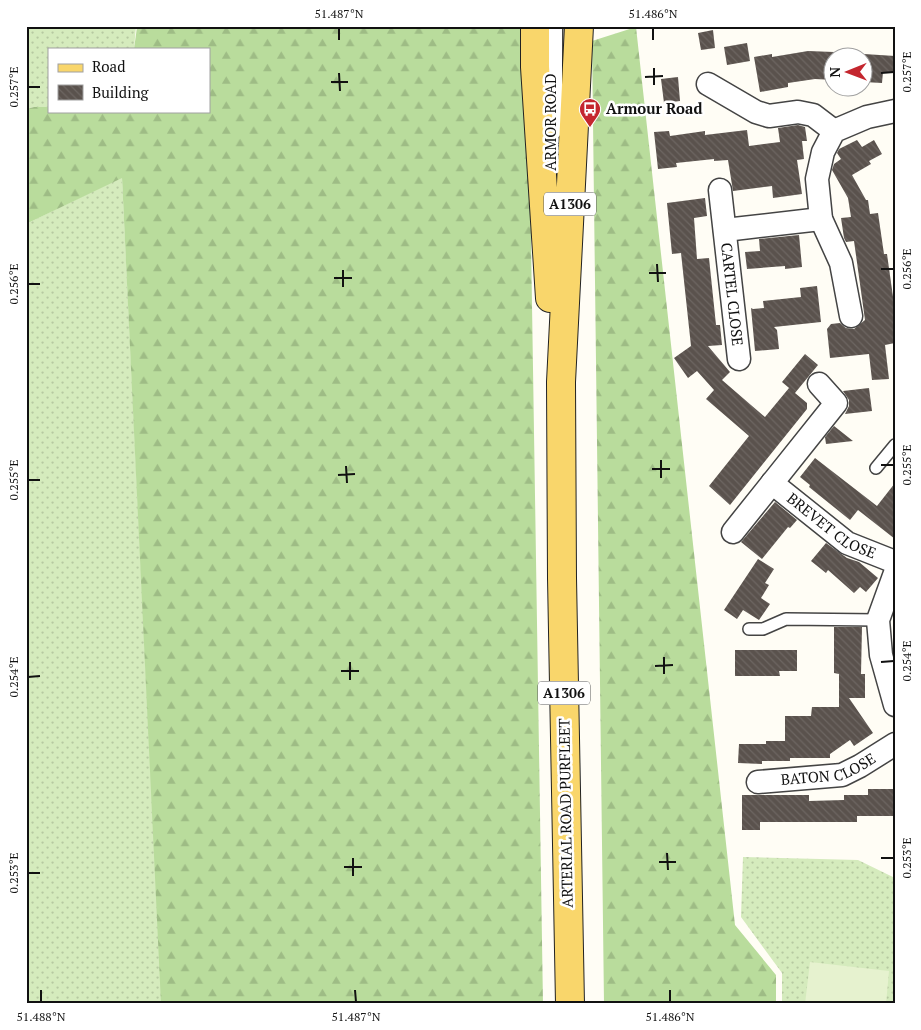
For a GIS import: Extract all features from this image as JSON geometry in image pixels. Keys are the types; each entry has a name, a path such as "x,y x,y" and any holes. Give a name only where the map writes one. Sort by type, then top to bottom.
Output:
{"main road":[{"name":"ARTERIAL ROAD PURFLEET","path":"535,26 535,67 551,308 560,382"},
{"name":"ARTERIAL ROAD PURFLEET","path":"570,1004 560,382 579,26"}],"street":[{"name":"ARMOR ROAD","path":"550,26 551,308"},
{"path":"708,84 756,112 769,116 798,112 813,115 834,132"},
{"path":"851,316 841,263 821,220 817,179 823,152 834,132 867,117 895,111"},
{"name":"CARTEL CLOSE","path":"720,190 739,359"},
{"name":"CARTEL CLOSE","path":"725,230 821,220"},
{"name":"BREVET CLOSE","path":"733,532 836,403 819,384"},
{"name":"BREVET CLOSE","path":"772,483 847,543 895,562"},
{"path":"895,573 878,620 881,655 895,705"},
{"name":"BATON CLOSE","path":"758,782 842,775 895,744"}],"lane":[{"path":"876,468 895,445"},
{"path":"750,629 763,629 786,620 878,620"}],"green space":[{"path":"26,26 136,26 134,48 48,48 48,107 26,109"},
{"path":"138,26 522,26 528,50 543,1004 161,1004 122,178 26,224 26,109 48,107 48,112 210,112 210,48 134,48"},
{"path":"636,27 735,925 776,975 776,1004 604,1004 592,41"},
{"path":"122,177 162,1004 26,1004 26,224"},
{"path":"743,857 858,860 895,878 895,1004 782,1004 782,973 741,917"},
{"path":"810,962 889,971 886,1004 805,1004"}],"building":[{"path":"713,30 715,48 701,50 698,33"},
{"path":"747,43 750,61 727,65 724,47"},
{"path":"808,51 824,52 824,79 788,83 788,87 760,92 754,57 772,54 772,57"},
{"path":"874,55 895,56 895,72 883,72 882,83 874,83"},
{"path":"678,77 680,101 664,103 661,79"},
{"path":"798,125 805,127 807,141 802,141 804,159 797,160 802,194 773,198 772,186 733,191 728,160 714,161 714,159 676,163 677,167 658,169 654,132 669,131 670,136 705,131 705,135 747,130 749,146 780,142 778,128"},
{"path":"857,140 862,147 874,140 882,154 869,161 871,164 852,175 866,200 868,200 870,214 878,213 884,254 887,254 895,311 895,343 885,345 889,379 872,380 869,354 830,358 827,329 831,324 840,323 846,328 854,329 865,320 854,241 846,242 841,218 851,217 848,198 832,170 834,164 841,159 837,153 839,149"},
{"path":"705,198 707,216 694,218 697,259 709,258 716,325 720,325 722,345 708,346 730,372 722,380 765,417 789,388 807,403 807,409 730,505 709,486 749,436 706,399 714,390 697,371 688,378 674,358 691,346 681,253 672,254 667,203"},
{"path":"799,235 802,267 785,269 785,266 747,269 745,252 760,251 759,239"},
{"path":"817,286 821,322 774,327 777,330 779,349 755,351 751,308 764,308 763,301 801,297 800,288"},
{"path":"805,354 818,365 795,393 782,382"},
{"path":"869,388 872,411 845,414 849,406 849,400 843,391"},
{"path":"834,426 853,441 826,444 825,437"},
{"path":"815,458 877,506 895,483 895,539 858,510 850,520 809,487 810,485 800,477"},
{"path":"775,502 797,520 790,528 788,527 762,559 741,542"},
{"path":"826,543 847,558 859,562 878,578 866,592 860,587 854,593 828,570 826,573 811,561"},
{"path":"758,559 774,569 765,583 769,585 761,598 770,604 759,620 743,610 737,619 724,610"},
{"path":"834,627 862,627 861,674 865,674 865,698 849,698 873,733 854,746 850,740 830,754 830,758 790,758 790,761 762,761 762,764 738,763 739,744 766,744 766,741 785,741 785,716 811,716 812,707 839,707 839,674 834,673"},
{"path":"735,650 797,650 797,671 779,671 780,676 735,676"},
{"path":"868,789 895,789 895,816 857,816 857,822 760,822 760,830 742,830 742,795 809,795 809,801 844,800 844,795 868,795"}],"place":[{"name":"Armour Road","path":"590,128"}]}
